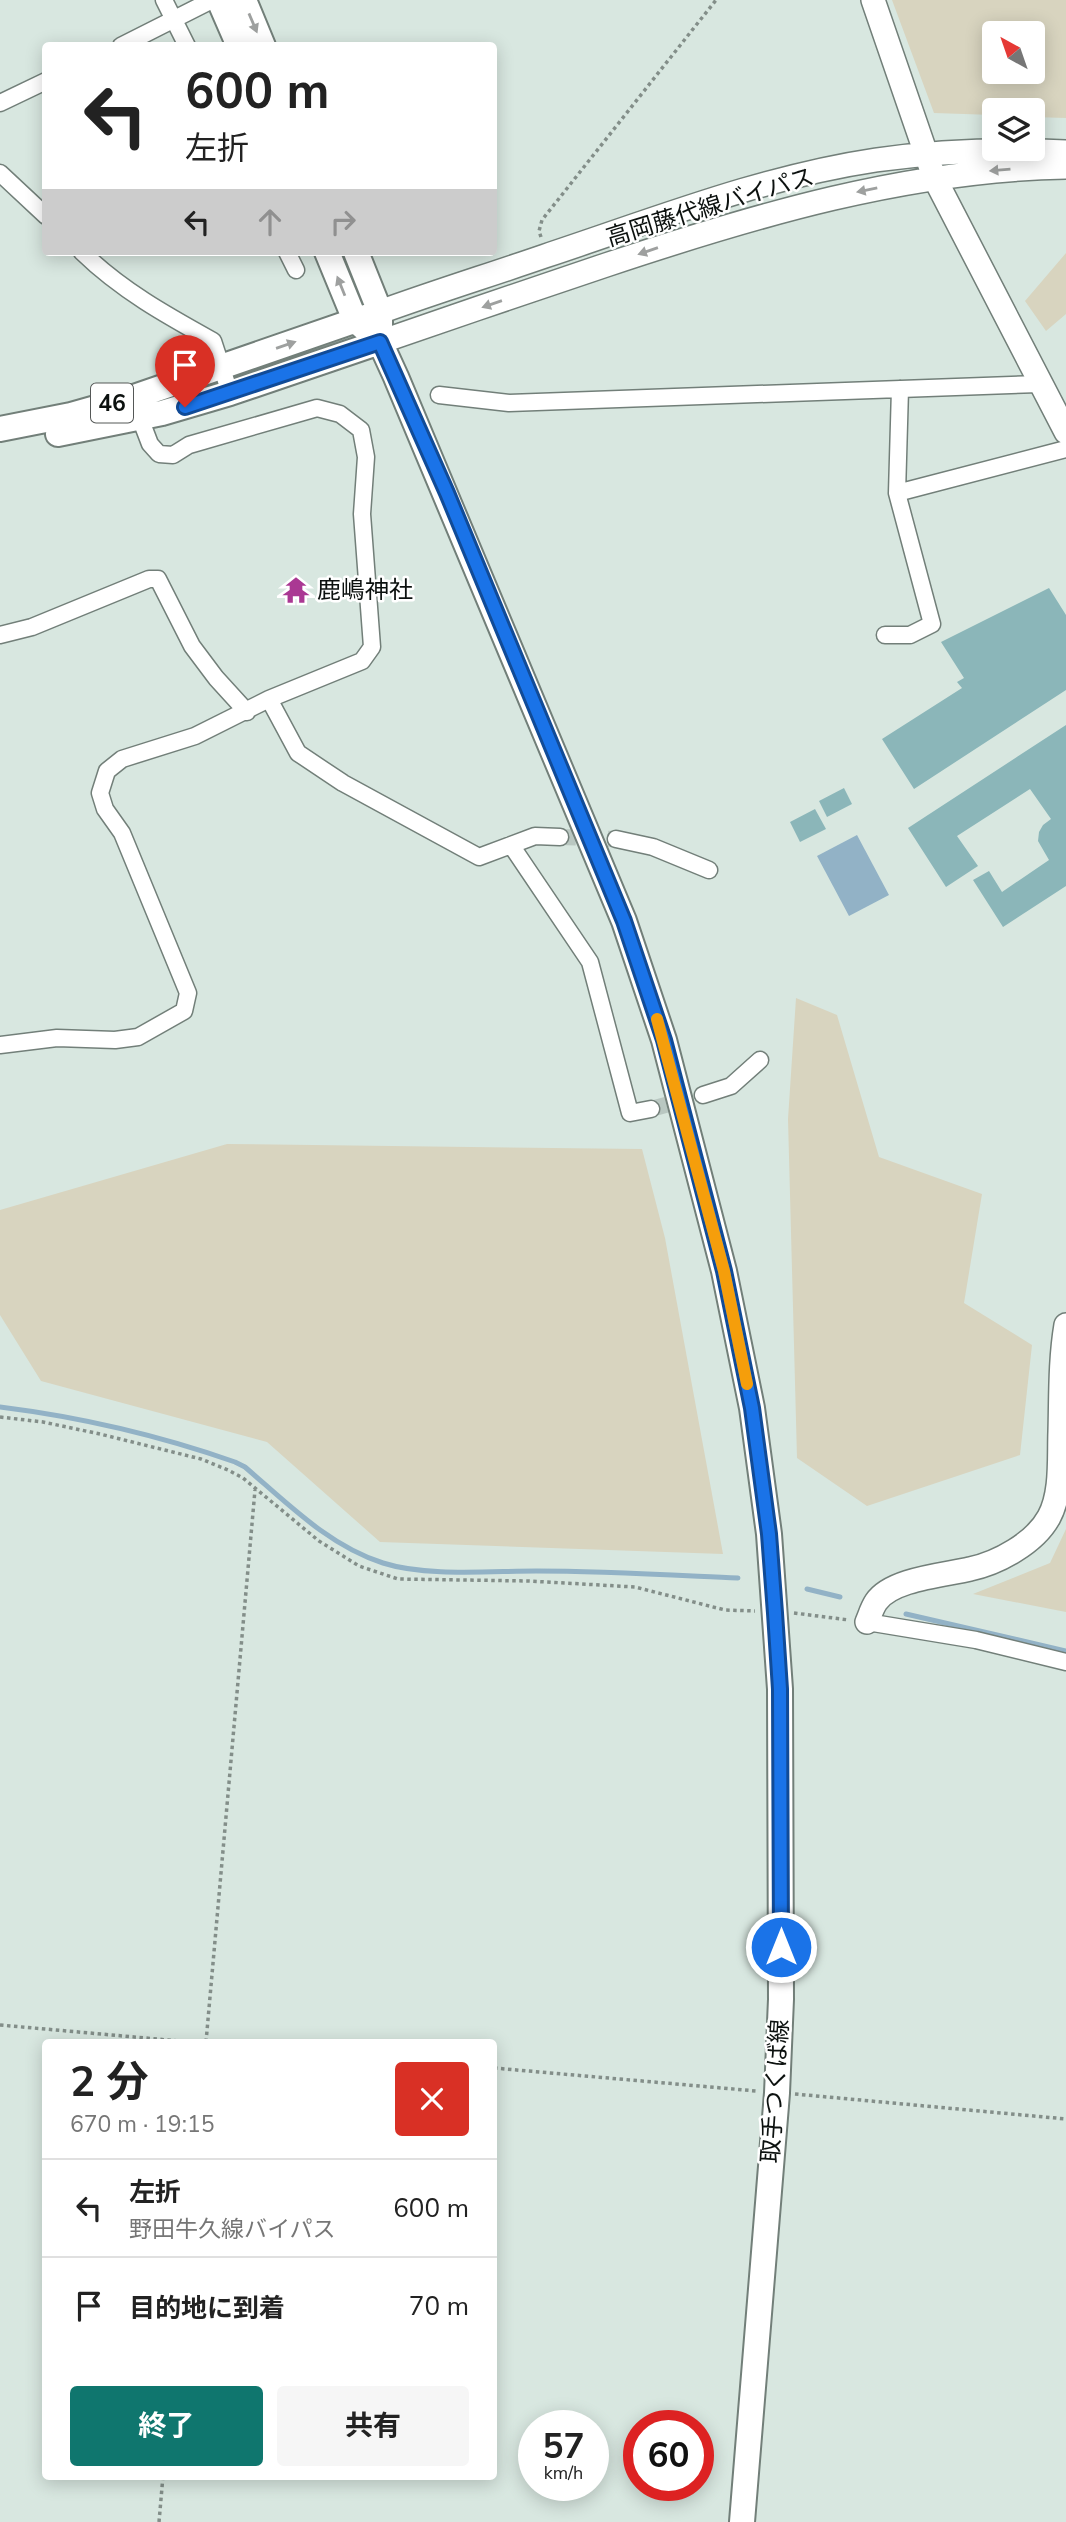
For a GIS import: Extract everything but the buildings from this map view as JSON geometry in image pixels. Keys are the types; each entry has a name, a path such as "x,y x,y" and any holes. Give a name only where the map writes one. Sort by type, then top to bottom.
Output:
{"main road":[{"path":"219,0 237,42"},
{"path":"244,0 261,42"},
{"path":"873,0 934,177 1066,432"},
{"name":"高岡藤代線バイパス","path":"380,312 729,195 848,165 987,150 1066,152"},
{"name":"高岡藤代線バイパス","path":"380,342 770,213 841,195 934,177 1066,167"},
{"name":"取手つくば線","path":"329,256 355,320 380,342"},
{"name":"取手つくば線","path":"358,256 380,312 380,342 447,493 624,921 664,1040 724,1271 752,1408 769,1534 780,1689 781,1999 742,2522"},
{"name":"46","path":"0,441 43,436 136,408 222,368 380,312"},
{"name":"46","path":"0,429 71,415 230,393 380,342"},
{"path":"867,1622 877,1600 897,1587 926,1577 973,1569 1009,1554 1034,1536 1049,1517 1059,1472 1061,1356 1066,1325"}],"street":[{"path":"164,0 185,42"},
{"path":"129,42 212,0"},
{"path":"0,103 42,83"},
{"path":"0,173 42,212"},
{"path":"86,256 104,274 144,302 213,341 230,393"},
{"path":"289,256 296,270"},
{"path":"439,396 509,403 1039,384"},
{"path":"885,635 910,635 932,624 897,493 900,389"},
{"path":"0,1045 57,1038 115,1040 138,1037 184,1011 188,993 122,833 105,809 100,793 107,771 122,758 144,754 195,736 269,699 362,661 372,647 362,514 366,457 361,430 341,414 317,408 189,445 173,455 159,454 150,444 136,408"},
{"path":"897,493 1066,449"},
{"path":"0,635 32,627 149,579 158,579 192,646 247,712"},
{"path":"269,699 298,753 344,783 479,857 535,836 560,837"},
{"path":"616,839 653,847 709,870"},
{"path":"511,845 590,962 630,1113 651,1109"},
{"path":"703,1095 731,1086 760,1060"},
{"path":"867,1622 976,1640 1066,1662"}],"path":[{"path":"546,256 539,231 542,220 716,0"},
{"path":"0,1418 43,1422 228,1469 243,1478 318,1541 359,1566 398,1579 529,1581 635,1587 725,1610 867,1622"},
{"path":"206,2039 256,1489"},
{"path":"0,2025 156,2039"},
{"path":"159,2522 163,2480"}],"shaded area":[{"path":"892,0 1066,0 1066,118 1045,117 1045,98 982,98 982,115 934,113"},
{"path":"1066,253 1066,314 1046,331 1025,301"},
{"path":"796,998 837,1015 879,1157 982,1194 964,1303 1032,1345 1020,1455 867,1506 797,1458 788,1119"},
{"path":"227,1144 642,1149 665,1238 723,1554 380,1542 267,1442 41,1381 0,1315 0,1210"},
{"path":"1066,1529 1066,1612 973,1594 1050,1563"}],"water":[{"path":"857,835 889,895 849,916 817,856"}],"waterway":[{"path":"0,1407 119,1428 235,1462 245,1467 327,1535 363,1555 400,1567 439,1572 587,1572 738,1578"},
{"path":"807,1589 840,1597"},
{"path":"906,1614 1066,1651"}],"tunnel":[{"path":"560,837 616,839"},
{"path":"651,1109 703,1095"}],"slow traffic":[{"path":"657,1019 724,1271 747,1384"}],"place":[{"name":"鹿嶋神社","path":"296,590"}],"route":[{"path":"185,407 380,342 447,493 624,921 664,1040 724,1271 752,1408 769,1534 780,1689 781,1947"}]}
